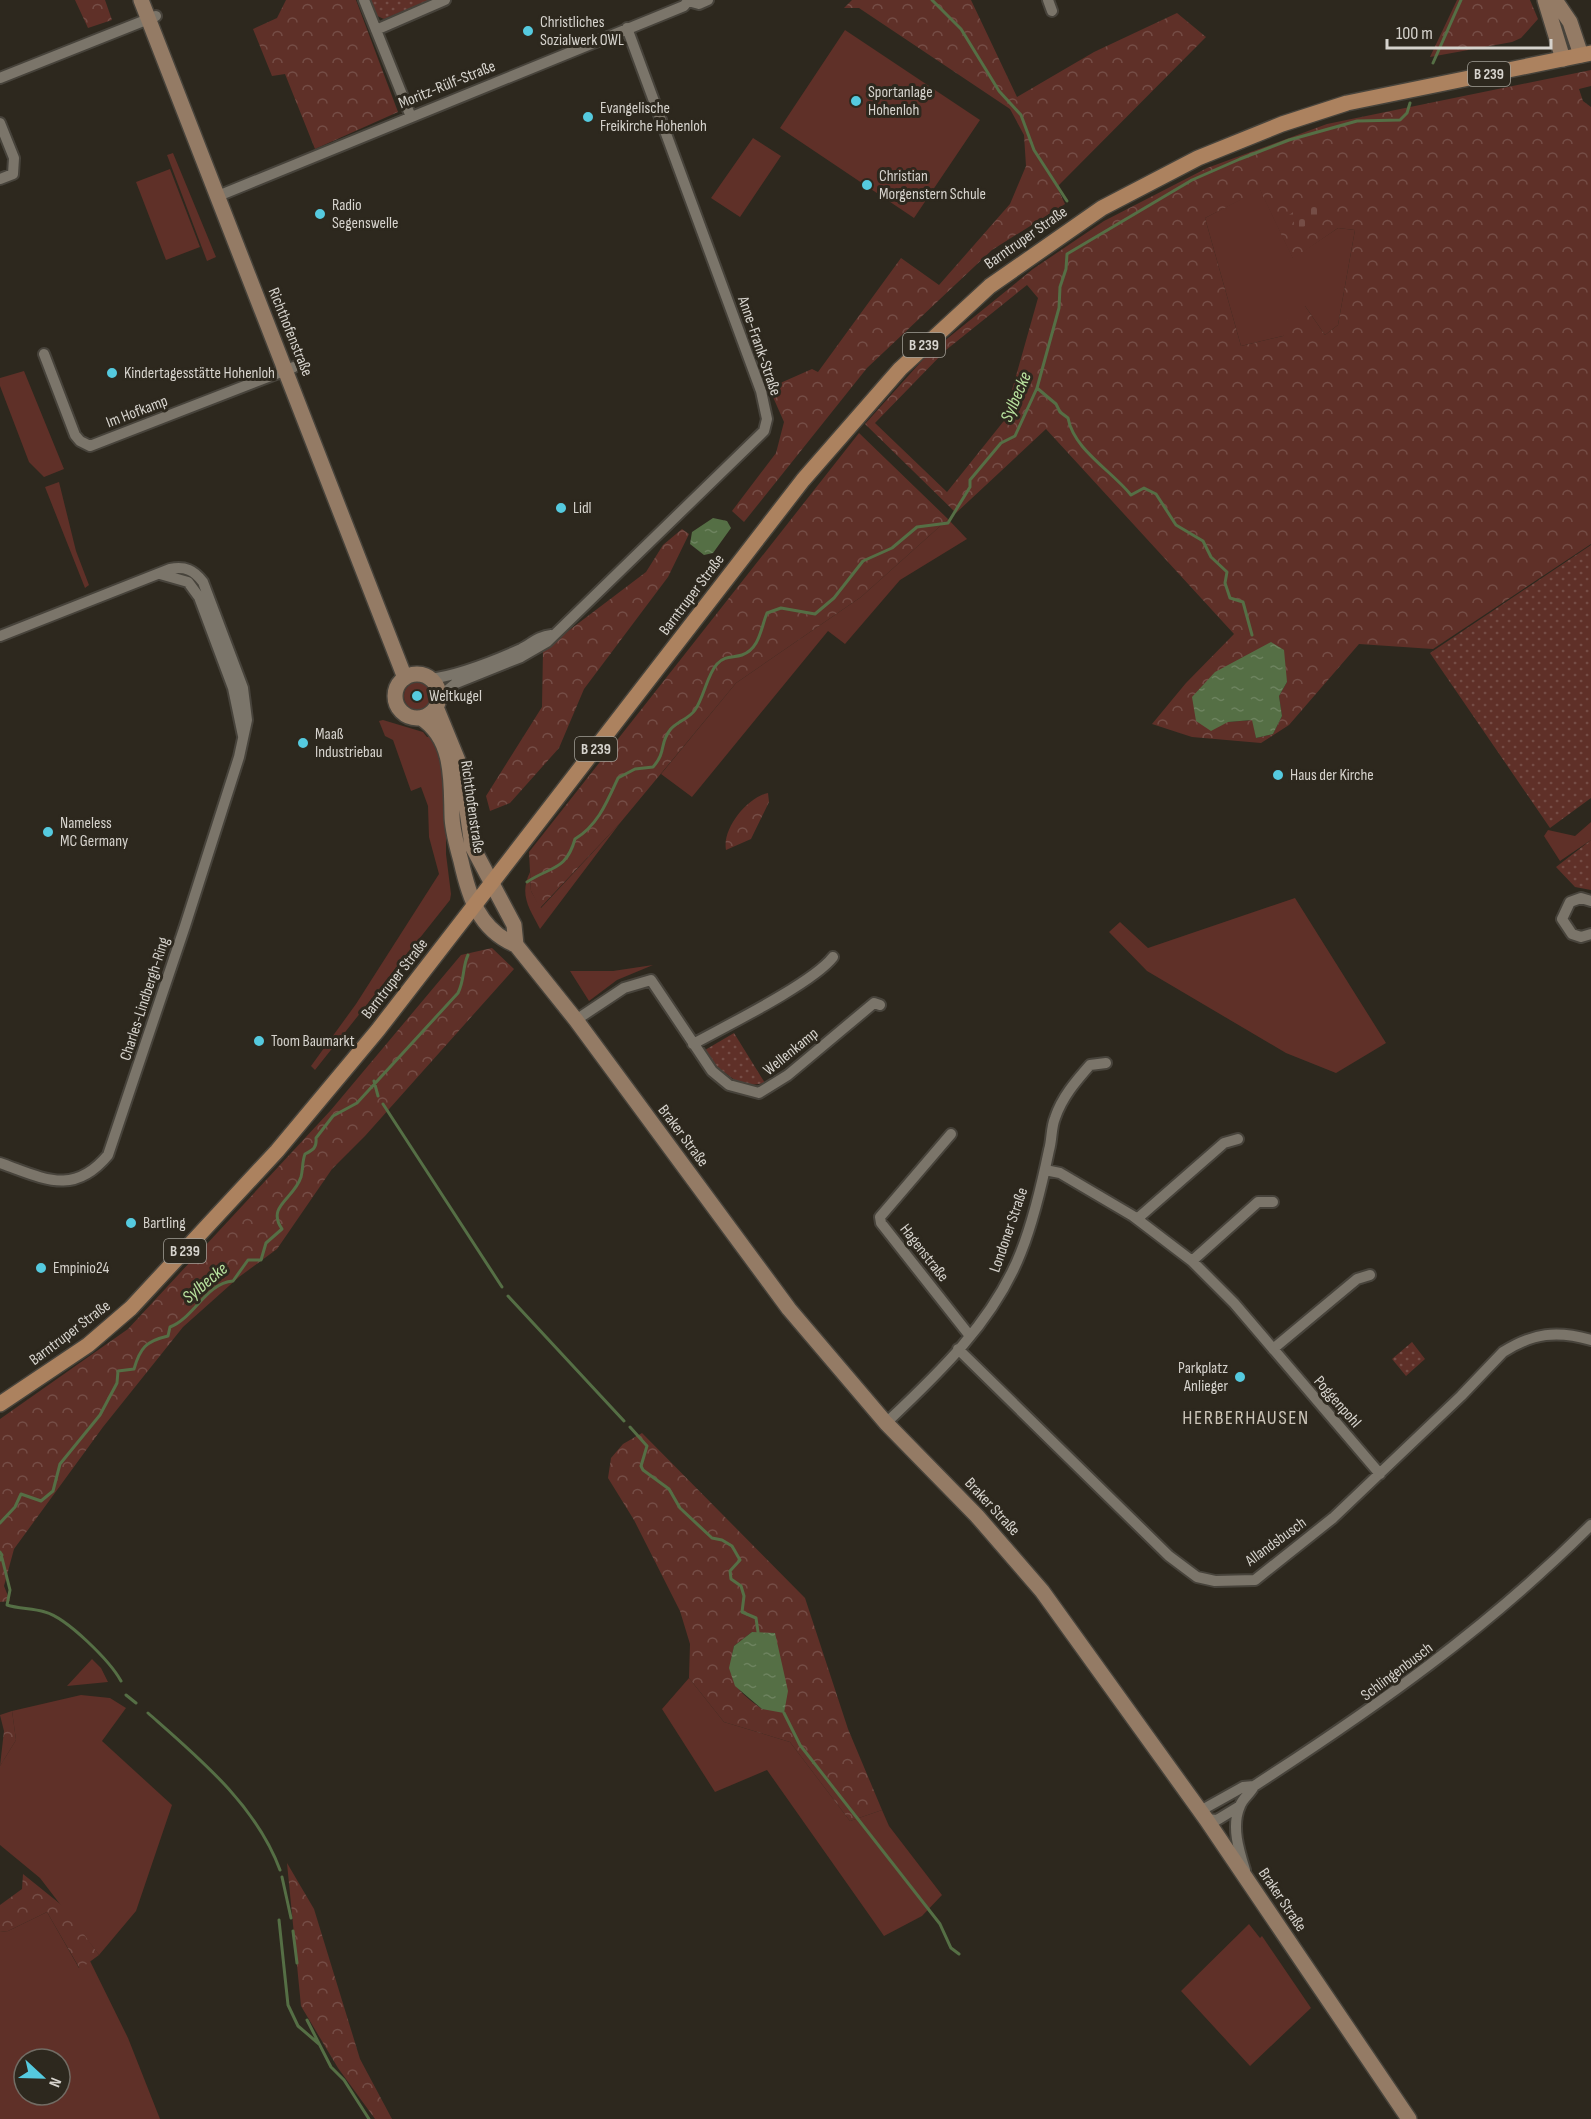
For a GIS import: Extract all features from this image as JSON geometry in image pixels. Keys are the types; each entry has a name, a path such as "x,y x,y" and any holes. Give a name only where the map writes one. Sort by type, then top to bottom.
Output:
{"main road":[{"name":"Barntruper Straße","path":"0,1404 88,1345 131,1308 302,1123 356,1058 656,674 726,578 857,416 926,343 990,286 1102,208 1198,158 1282,124 1347,103 1586,54"}],"street":[{"name":"Richthofenstraße","path":"141,0 152,17 290,368 417,677"},
{"name":"Richthofenstraße","path":"150,0 152,17"},
{"path":"364,0 411,117"},
{"path":"376,30 445,0"},
{"path":"688,1 699,4 708,0"},
{"path":"1545,0 1563,59"},
{"path":"1555,0 1570,22 1586,54"},
{"name":"Moritz-Rülf-Straße","path":"222,194 684,6 688,1"},
{"path":"0,78 152,17"},
{"name":"Anne-Frank-Straße","path":"438,702 456,683 547,642 551,635 764,431 767,419 761,391 627,28"},
{"path":"0,123 14,158 13,174 0,179"},
{"name":"Im Hofkamp","path":"44,354 75,435 80,441 90,446 290,368"},
{"name":"Charles-Lindbergh-Ring","path":"0,636 160,574 183,579 196,592 233,688 243,736 239,758 189,915 108,1155 96,1169 85,1176 70,1181 55,1182 0,1162"},
{"name":"Anne-Frank-Straße","path":"417,677 459,673 551,635"},
{"path":"417,677 437,688 438,702 421,718 407,716 396,703 397,687 417,677"},
{"name":"Richthofenstraße","path":"438,702 461,768 472,846 490,884"},
{"name":"Richthofenstraße","path":"421,718 435,731 451,767 452,818 473,907"},
{"name":"Braker Straße","path":"490,884 514,925 516,945"},
{"path":"1591,901 1581,898 1570,902 1562,919 1572,934 1581,937 1591,934"},
{"name":"Braker Straße","path":"473,907 502,940 516,945 576,1020 789,1309 886,1423 1026,1570 1203,1815 1409,2119"},
{"path":"693,1044 791,988 829,963 833,957"},
{"name":"Wellenkamp","path":"576,1020 624,988 651,980 712,1071 729,1085 759,1093 788,1075 874,1003 880,1005"},
{"name":"Londoner Straße","path":"886,1423 958,1349 990,1312 1010,1276 1029,1229 1045,1170 1054,1121 1063,1100 1090,1065 1106,1063"},
{"name":"Hagenstraße","path":"951,1134 880,1216 881,1223 970,1336"},
{"path":"1137,1219 1224,1143 1238,1139"},
{"name":"Poggenpohl","path":"1045,1170 1060,1173 1137,1219 1192,1261 1273,1349 1380,1474"},
{"path":"1192,1261 1258,1202 1273,1202"},
{"path":"1273,1349 1357,1279 1370,1275"},
{"name":"Allandsbusch","path":"958,1349 1169,1556 1197,1577 1215,1581 1256,1580 1333,1518 1503,1352 1522,1340 1541,1334 1575,1335 1591,1340"},
{"name":"Schlingenbusch","path":"1203,1815 1243,1787 1254,1786 1364,1715 1426,1670 1492,1615 1591,1525"},
{"path":"1203,1815 1217,1820 1240,1806 1254,1786"},
{"path":"1240,1806 1238,1849 1250,1885"}],"green space":[{"path":"75,0 105,0 112,20 88,28"},
{"path":"286,0 356,0 398,112 315,149 285,74 272,76 253,29 277,18"},
{"path":"368,0 430,0 384,19 375,15"},
{"path":"852,0 971,0 1017,97 1094,52 1177,13 1206,37 1057,187 1065,204 992,250 867,368 744,522 732,511 776,453 784,422 769,388 812,369 818,372 901,258 939,285 1010,204 1026,166 1024,135 1010,109 859,8 844,8"},
{"path":"1457,0 1530,0 1538,19 1521,38 1512,42 1430,57"},
{"path":"845,30 980,120 914,218 780,128"},
{"path":"1591,70 1591,86 1579,89 1583,101 1591,107 1591,544 1433,649 1359,644 1289,725 1261,743 1192,737 1152,724 1186,683 1234,634 1046,429 956,513 865,424 927,355 1033,269 1104,221 1207,168 1327,124","holes":["1260,190 1293,259 1338,228 1355,230 1338,325 1325,335 1305,306 1291,309 1283,336 1241,346 1205,218","1027,285 1038,298 1003,422 947,492 875,423 946,350","1271,642 1287,682 1279,696 1282,716 1273,734 1256,738 1253,720 1228,722"]},
{"path":"753,138 781,156 740,217 711,198"},
{"path":"173,153 216,257 207,261 167,155"},
{"path":"170,169 200,247 166,260 136,182"},
{"path":"1260,189 1293,258 1338,228 1355,230 1338,325 1325,335 1305,306 1283,336 1241,346 1205,218"},
{"path":"1316,196 1326,212 1299,230 1289,215"},
{"path":"24,371 64,469 44,477 29,462 0,386 0,378"},
{"path":"859,433 948,519 861,597 736,683 620,823 540,908 531,891 529,852"},
{"path":"59,482 76,551 89,585 85,588 45,487"},
{"path":"948,519 967,539 900,580 845,644 828,631 692,797 661,774 736,683 861,597"},
{"path":"682,529 689,534 668,577 584,689 559,748 510,803 490,811 486,796 542,707 543,650 646,572 663,545"},
{"path":"1591,545 1591,798 1550,828 1430,653"},
{"path":"418,682 428,686 432,696 428,706 418,710 408,706 404,696 408,686"},
{"path":"383,720 423,732 427,737 434,735 446,764 446,854 450,900 315,1070 311,1066 356,1004 439,874 429,837 428,806 421,787 411,791 393,740 385,736 379,721"},
{"path":"768,793 769,802 751,839 726,850 728,832 732,823 752,800"},
{"path":"1591,822 1591,840 1560,861 1544,836 1548,830 1575,836"},
{"path":"620,823 540,929 525,895 530,872 531,891 541,908"},
{"path":"1591,840 1591,890 1575,887 1556,867"},
{"path":"1295,898 1386,1043 1336,1073 1286,1053 1147,971 1109,932 1120,922 1148,948"},
{"path":"492,948 514,969 365,1136 332,1169 277,1249 239,1277 183,1327 103,1427 14,1549 4,1586 10,1601 0,1602 0,1419 128,1329 331,1110 461,955"},
{"path":"653,965 617,980 589,1001 570,971 613,971"},
{"path":"734,1033 765,1083 743,1086 717,1067 705,1050"},
{"path":"1412,1342 1425,1359 1406,1376 1392,1359"},
{"path":"642,1433 805,1598 848,1729 882,1810 850,1821 790,1742 724,1722 689,1678 690,1644 680,1611 634,1520 608,1478 611,1458 623,1444","holes":["752,1632 762,1709 745,1696 734,1683 732,1676 734,1646"]},
{"path":"92,1659 101,1668 108,1682 67,1686"},
{"path":"689,1678 724,1722 790,1742 850,1821 882,1810 889,1826 942,1895 922,1916 884,1936 767,1770 715,1792 662,1709"},
{"path":"81,1695 110,1698 126,1708 102,1741 172,1805 136,1911 99,1955 40,1878 0,1845 0,1766 16,1740 12,1711"},
{"path":"12,1711 16,1740 0,1766 4,1731 0,1715"},
{"path":"287,1863 314,1909 360,2059 392,2119 375,2119 338,2068 301,2006"},
{"path":"23,1874 64,1907 99,1955 80,1969 47,1912 8,1931 0,1932 0,1905 22,1889"},
{"path":"47,1912 79,1968 90,1961 128,2038 160,2119 0,2119 0,1932 8,1931"},
{"path":"1249,1924 1260,1938 1262,1936 1311,2008 1250,2066 1181,1991"}],"water":[{"path":"713,518 727,521 731,528 713,553 704,555 690,544 692,532"},
{"path":"1271,642 1284,650 1287,682 1279,696 1282,716 1273,734 1256,738 1252,720 1228,722 1211,731 1196,721 1192,697 1215,672"},
{"path":"752,1632 775,1633 788,1691 784,1713 762,1709 735,1686 729,1668 734,1646"}],"waterway":[{"path":"932,0 961,29 999,91 1021,115 1034,150 1067,201"},
{"name":"Sylbecke","path":"1433,63 1461,0"},
{"name":"Sylbecke","path":"527,882 557,866 567,857 575,839 596,820 618,778 635,769 653,767 670,730 695,710 717,664 723,659 742,655 753,648 767,613 781,608 815,614 834,598 863,561 892,548 917,527 948,523 970,487 970,480 1001,443 1015,436 1037,388 1059,308 1060,287 1066,269 1067,254 1192,180 1289,140 1357,121 1400,120 1407,113 1410,103"},
{"path":"1037,388 1068,418 1085,450 1131,495 1144,488 1156,494 1176,525 1203,541 1211,557 1227,572 1225,583 1230,598 1243,602 1252,635"},
{"name":"Sylbecke","path":"0,1523 15,1507 21,1494 41,1501 53,1491 60,1464 100,1415 117,1383 118,1371 134,1369 145,1346 154,1340 168,1336 170,1327 178,1323 215,1288 233,1281 248,1260 261,1260 266,1243 282,1229 277,1214 279,1208 298,1185 305,1154 314,1148 316,1138 333,1116 357,1103 458,993 468,955"},
{"path":"374,1081 378,1096"},
{"path":"383,1104 502,1287"},
{"path":"508,1296 624,1421"},
{"path":"630,1427 647,1446 641,1466 643,1470 669,1489 680,1508 712,1538 722,1540 732,1546 740,1560 730,1571 731,1579 741,1586 744,1596 742,1612 756,1618 758,1632"},
{"name":"Sylbecke","path":"0,1552 2,1555 0,1560"},
{"path":"2,1558 10,1590 7,1605 45,1612 65,1622 98,1652 121,1681"},
{"path":"126,1695 136,1703"},
{"path":"148,1713 206,1765 241,1804 270,1846 280,1870"},
{"path":"784,1713 800,1745 940,1924 951,1948 959,1954"},
{"path":"282,1877 291,1918"},
{"path":"279,1920 288,2005 298,2026 319,2044"},
{"path":"293,1931 297,1963"},
{"path":"307,2020 331,2067 344,2080 369,2119"}],"place":[{"name":"Christliches Sozialwerk OWL","path":"528,31"},
{"name":"Sportanlage Hohenloh","path":"856,101"},
{"name":"Evangelische Freikirche Hohenloh","path":"588,117"},
{"name":"Christian Morgenstern Schule","path":"867,185"},
{"name":"Radio Segenswelle","path":"320,214"},
{"name":"Kindertagesstätte Hohenloh","path":"112,373"},
{"name":"Lidl","path":"561,508"},
{"name":"Weltkugel","path":"417,696"},
{"name":"Maaß Industriebau","path":"303,743"},
{"name":"Haus der Kirche","path":"1278,775"},
{"name":"Nameless MC Germany","path":"48,832"},
{"name":"Toom Baumarkt","path":"259,1041"},
{"name":"Bartling","path":"131,1223"},
{"name":"Empinio24","path":"41,1268"},
{"name":"Parkplatz Anlieger","path":"1240,1377"}],"district":[{"name":"HERBERHAUSEN","path":"1246,1418"}]}
